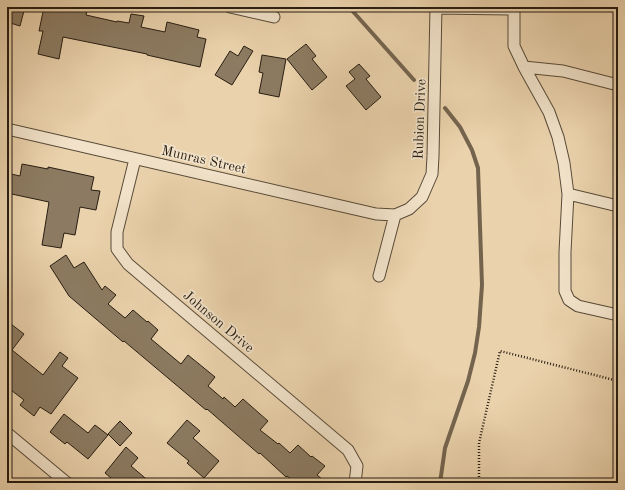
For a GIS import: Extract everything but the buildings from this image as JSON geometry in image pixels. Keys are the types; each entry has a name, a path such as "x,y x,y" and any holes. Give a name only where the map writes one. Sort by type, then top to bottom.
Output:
{"street":[{"path":"230,7 274,17"},
{"path":"436,8 514,8 514,46 549,112 558,137 564,163 568,194 565,291 569,300 578,306 618,315"},
{"name":"Rubion Drive","path":"395,215 409,209 422,197 432,174 436,8"},
{"path":"524,67 563,71 618,85"},
{"name":"Munras Street","path":"7,129 376,214 395,215"},
{"name":"Johnson Drive","path":"135,159 117,232 117,249 128,264 348,450 356,466 355,483"},
{"path":"568,194 618,206"},
{"path":"379,276 395,215"},
{"path":"7,433 67,483"}],"path":[{"path":"479,483 479,443 500,351 618,381"}],"waterway":[{"path":"349,7 414,80"},
{"path":"440,483 445,448 468,381 475,353 479,327 482,285 478,168 472,150 460,127 445,108"}]}
